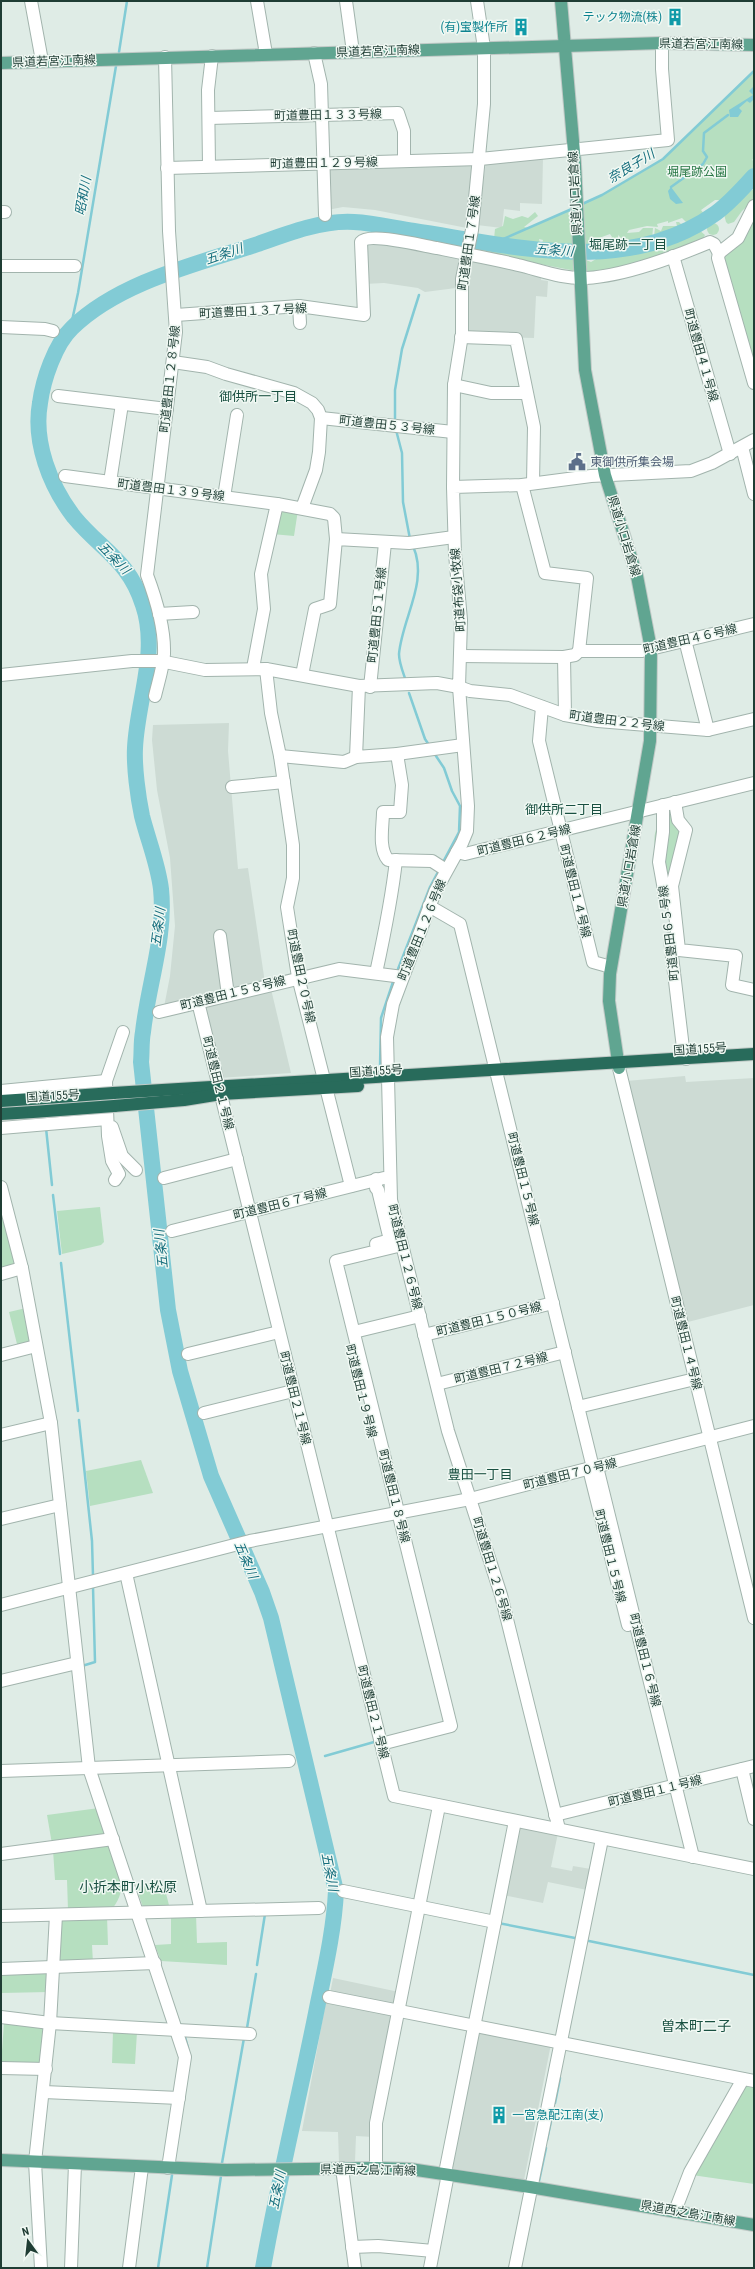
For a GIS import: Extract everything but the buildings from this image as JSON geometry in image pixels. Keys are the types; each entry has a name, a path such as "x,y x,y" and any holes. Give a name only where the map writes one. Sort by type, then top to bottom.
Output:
{"highway":[{"name":"国道155号","path":"619,1066 754,1054"},
{"name":"国道155号","path":"1,1114 119,1105 155,1096 219,1090 754,1059"},
{"name":"国道155号","path":"1,1101 118,1093 155,1096"}],"main road":[{"name":"県道小口岩倉線","path":"561,1 574,150 585,370 605,475 637,576 651,649 651,725 639,811 611,967 609,1001 619,1066"},
{"name":"県道若宮江南線","path":"1,63 662,43 754,45"},
{"name":"県道西之島江南線","path":"1,2160 168,2168 290,2170 376,2168 447,2174 754,2225"}],"street":[{"path":"34,1 42,61"},
{"path":"257,1 266,54"},
{"path":"346,1 353,52"},
{"name":"町道豊田１７号線","path":"453,487 454,385 461,337 462,279 466,253 472,230 480,160 484,104 484,48 477,1"},
{"name":"町道豊田１２９号線","path":"167,168 480,160 668,140 662,69 662,43"},
{"path":"314,53 321,84 325,215"},
{"path":"209,166 208,90 212,56"},
{"name":"町道豊田１２８号線","path":"155,696 164,644 159,614 147,575 173,362 176,315 171,263 167,168 165,57"},
{"name":"町道豊田１３３号線","path":"209,118 398,113 404,131 404,161"},
{"path":"719,253 738,238 754,206"},
{"name":"町道豊田１３７号線","path":"176,315 299,306 364,315 360,242 363,239 393,240 466,253"},
{"path":"466,253 560,276 580,276 625,271 673,256 710,242 714,244 719,253 718,258 754,382"},
{"name":"町道豊田４１号線","path":"673,256 730,454"},
{"path":"1,266 75,266"},
{"path":"299,306 300,323"},
{"path":"1,327 45,329 53,331"},
{"path":"461,337 516,339 525,393 534,427 527,484 545,573 587,578 579,651"},
{"path":"173,362 207,367 226,374 294,393 312,404 318,410 321,418 316,470 302,508"},
{"path":"454,385 491,393 525,393"},
{"path":"58,396 167,409"},
{"path":"110,482 122,404"},
{"path":"224,497 237,415"},
{"name":"町道豊田５３号線","path":"321,418 453,432"},
{"path":"453,487 527,484 605,475 691,471 730,454 754,440"},
{"path":"742,447 754,494"},
{"name":"町道豊田１３９号線","path":"65,476 277,504 330,514 334,518 336,539"},
{"name":"町道布袋小牧線","path":"453,487 454,537 461,614 460,687"},
{"path":"253,668 264,610 261,574 277,504"},
{"path":"302,675 314,609 330,604 336,539 385,543 409,543 454,537"},
{"name":"町道豊田５１号線","path":"356,757 385,543"},
{"path":"159,614 192,612"},
{"name":"町道豊田４６号線","path":"460,656 564,657 575,655 579,651 612,652 651,649 754,624"},
{"path":"685,640 708,730"},
{"path":"564,657 566,716"},
{"path":"1,675 132,661 162,661 205,670 253,668 266,669 365,686 437,683 460,687"},
{"name":"町道豊田２０号線","path":"266,669 271,713 280,756 293,844 294,864 287,907 298,977 351,1186"},
{"name":"町道豊田２２号線","path":"460,687 470,691 510,696 566,716 708,730 754,719"},
{"name":"町道豊田１２６号線","path":"460,687 468,824 465,837 446,870 429,906 393,1004 387,1029 389,1177 391,1200 448,1431 500,1589 557,1824"},
{"name":"町道豊田１４号線","path":"542,707 539,740 593,962 611,967"},
{"path":"280,756 344,762 356,757 397,754 463,745"},
{"path":"397,754 402,785 400,812 383,812 385,856 388,860 432,861 446,870"},
{"path":"232,788 284,782"},
{"name":"町道豊田６２号線","path":"457,852 465,854 754,783"},
{"path":"669,804 678,820 686,830 672,886 675,950 736,956 732,985 754,990"},
{"name":"町道豊田６５号線","path":"669,804 659,862 675,950 683,1048 686,1051 686,1059"},
{"path":"376,974 386,916 392,901 396,860"},
{"name":"町道豊田１５号線","path":"429,906 460,924 689,1854"},
{"path":"220,936 228,995"},
{"name":"町道豊田１５８号線","path":"158,1012 298,977 339,969 403,977"},
{"name":"町道豊田２１号線","path":"198,1002 393,1794 394,1796 439,1806"},
{"path":"115,1180 119,1174 112,1161 107,1120 106,1081 123,1032"},
{"name":"町道豊田１４号線","path":"619,1066 754,1618"},
{"path":"1,1091 106,1081"},
{"path":"1,1128 107,1120"},
{"path":"107,1120 112,1127 122,1156 136,1170"},
{"path":"164,1178 237,1159"},
{"name":"町道豊田６７号線","path":"172,1231 389,1177"},
{"name":"町道豊田１９号線","path":"376,1179 376,1188 378,1190 390,1240 328,1256 395,1514 444,1719"},
{"path":"2,1193 22,1268 51,1422 68,1588 89,1768 186,2057 168,2168"},
{"name":"町道豊田１８号線","path":"381,1744 451,1726 395,1514 354,1332 336,1261 402,1245"},
{"path":"1,1274 22,1268"},
{"name":"町道豊田１５０号線","path":"424,1335 553,1303"},
{"path":"354,1332 420,1316"},
{"path":"188,1354 279,1332"},
{"path":"1,1355 36,1346"},
{"name":"町道豊田７２号線","path":"436,1384 565,1352"},
{"path":"578,1407 695,1378"},
{"path":"204,1413 293,1391"},
{"path":"1,1435 51,1422"},
{"name":"町道豊田７０号線","path":"1,1605 244,1542 470,1499 754,1426"},
{"path":"1,1519 60,1505"},
{"path":"126,1573 201,1911"},
{"path":"1,1682 77,1663"},
{"path":"1,1771 289,1761"},
{"name":"町道豊田１１号線","path":"557,1824 672,1787 754,1766"},
{"path":"742,1770 754,1819"},
{"path":"376,2168 376,2123 439,1806 515,1821 557,1824 602,1839 689,1854 754,1869"},
{"path":"430,2268 474,2027 515,1821"},
{"path":"1,1854 113,1839"},
{"path":"515,2268 530,2187 561,2044 602,1839"},
{"path":"343,1891 495,1922"},
{"path":"1,1916 319,1908"},
{"path":"41,2268 35,2162 44,2092 50,2023 56,1915"},
{"path":"1,1969 155,1963"},
{"path":"329,1997 474,2027 749,2080 690,2172 675,2211"},
{"path":"1,2018 50,2023 250,2034"},
{"path":"1,2068 46,2069"},
{"path":"44,2092 179,2098"},
{"path":"70,2268 75,2164"},
{"path":"130,2268 142,2166"},
{"path":"342,2168 355,2268"},
{"path":"352,2247 378,2246 433,2251"}],"shaded area":[{"path":"543,158 542,204 520,203 520,211 504,209 502,228 477,225 486,162"},
{"path":"473,165 467,228 375,210 343,207 327,210 328,168"},
{"path":"364,241 461,256 456,288 425,292 418,288 384,283 364,284"},
{"path":"469,258 542,271 541,280 548,281 547,297 536,296 534,338 465,336"},
{"path":"229,723 228,751 238,869 248,868 265,983 164,1007 170,976 175,926 170,858 157,790 152,740 153,725"},
{"path":"271,989 291,1073 219,1078 204,1006"},
{"path":"685,1076 686,1082 754,1078 754,1305 684,1323 626,1081"},
{"path":"520,1826 558,1833 551,1867 572,1871 573,1866 591,1869 587,1890 548,1882 543,1903 503,1895 517,1828"},
{"path":"333,1978 399,1992 393,2006 330,1994"},
{"path":"326,2001 391,2013 394,2017 373,2137 356,2136 355,2161 339,2162 338,2132 302,2131"},
{"path":"478,2030 551,2044 524,2180 452,2168"}],"green space":[{"name":"堀尾跡公園","path":"754,71 754,158 752,160 754,161 754,170 750,171 740,188 730,193 727,200 715,200 701,210 705,215 692,230 685,230 682,235 660,234 659,239 654,236 655,228 661,231 663,226 677,226 676,222 679,222 682,225 682,228 685,228 688,224 682,218 668,223 668,221 657,224 658,227 647,226 629,230 627,233 639,232 643,228 653,228 652,240 624,246 624,242 620,240 618,235 618,241 622,245 618,251 615,251 607,246 607,241 612,237 610,234 599,238 604,244 604,248 594,250 579,249 556,251 547,248 542,244 543,240 539,239 540,243 533,246 516,245 514,242 506,244 494,239 495,229 503,226 505,216 513,219 522,216 528,218 535,212 538,216 524,227 529,228 602,195 663,159"},
{"path":"754,189 754,200 742,211 734,222 728,224 724,214 741,200 741,196"},
{"path":"754,213 754,383 723,255"},
{"path":"711,223 715,223 719,229 715,235 711,235 707,231 707,227"},
{"path":"698,229 705,235 699,245 606,271 576,271 472,251 471,247 476,242 483,244 492,241 504,247 524,246 535,252 559,255 566,259 576,256 591,262 603,255 606,258 626,250 633,251 634,248 665,245 667,241 673,242 680,237 688,238 688,234"},
{"path":"277,510 298,510 294,536 272,534"},
{"path":"672,810 687,820 690,832 682,867 668,875 658,857 655,836 659,823"},
{"path":"1,1203 17,1262 14,1267 1,1270"},
{"path":"100,1207 104,1242 101,1245 62,1254 57,1211"},
{"path":"26,1308 32,1341 18,1348 9,1312"},
{"path":"141,1460 153,1493 90,1506 86,1471"},
{"path":"99,1808 107,1835 52,1844 47,1815"},
{"path":"108,1843 120,1876 121,1892 118,1901 112,1909 68,1910 67,1880 55,1880 53,1850"},
{"path":"163,1882 170,1909 144,1910 135,1884"},
{"path":"196,1914 197,1943 227,1942 227,1965 161,1961 155,1945 171,1944 171,1915"},
{"path":"107,1916 108,1945 92,1945 93,1963 56,1961 59,1920"},
{"path":"49,1971 49,1992 1,1993 1,1973"},
{"path":"4,2022 44,2026 43,2064 1,2066"},
{"path":"113,2031 137,2032 135,2064 112,2063"},
{"path":"743,2085 754,2085 754,2184 692,2175"}],"water":[{"path":"754,86 754,99 750,103 747,101 739,108 742,111 738,117 730,117 729,110 753,95 749,91"},
{"path":"671,187 683,203 676,204 670,199 668,191"}],"waterway":[{"name":"昭和川","path":"119,52 127,1"},
{"name":"昭和川","path":"70,330 78,293 116,66"},
{"name":"奈良子川","path":"580,205 602,195 663,159 754,71"},
{"path":"671,187 703,164 707,157 703,151 704,133 728,115"},
{"name":"五条川","path":"263,2268 275,2204 325,1968 331,1937 336,1891 271,1618 262,1592 211,1476 180,1371 168,1310 141,1062 142,1036 159,943 162,907 158,870 144,825 135,764 137,730 148,659 149,641 147,623 143,605 130,577 113,556 74,517 65,505 51,478 45,463 39,433 38,418 44,384 55,353 66,335 91,312 112,298 135,286 160,276 305,228 330,223 354,222 376,224 490,244 530,249 569,252 607,251 645,245 682,233 716,213 736,196 754,176"},
{"name":"奈良子川","path":"494,243 574,208"},
{"path":"395,421 395,390 402,349 419,295"},
{"path":"396,430 402,453 403,502 410,539"},
{"path":"406,681 400,664 399,654 401,640 413,600 418,573 417,560 413,546"},
{"path":"409,693 425,739 429,745"},
{"path":"434,753 444,768 452,791 460,806 459,832 442,864"},
{"path":"398,969 430,887 439,870"},
{"path":"380,1067 381,1018 393,982"},
{"path":"46,1128 52,1185"},
{"path":"53,1195 60,1254"},
{"path":"61,1263 78,1411"},
{"path":"79,1420 92,1541 93,1576"},
{"path":"82,1666 95,1662 93,1587"},
{"path":"325,1756 374,1742"},
{"name":"五条川","path":"305,1760 311,1760"},
{"path":"257,1965 265,1914"},
{"path":"498,1923 575,1938"},
{"path":"589,1941 754,1975"},
{"path":"247,2028 256,1974"},
{"path":"185,2037 188,2048"},
{"path":"222,2163 244,2038"},
{"path":"555,2103 560,2078"},
{"path":"547,2140 553,2112"},
{"path":"539,2181 546,2148"},
{"path":"158,2268 172,2175"},
{"path":"207,2268 221,2176"}],"place":[{"name":"テック物流(株)","path":"675,17"},
{"name":"(有)宝製作所","path":"521,27"},
{"name":"東御供所集会場","path":"577,462"},
{"name":"一宮急配江南(支)","path":"499,2115"}],"district":[{"name":"堀尾跡一丁目","path":"628,244"},
{"name":"御供所一丁目","path":"258,396"},
{"name":"御供所二丁目","path":"564,809"},
{"name":"豊田一丁目","path":"480,1474"},
{"name":"小折本町小松原","path":"128,1887"},
{"name":"曽本町二子","path":"696,2026"}]}
